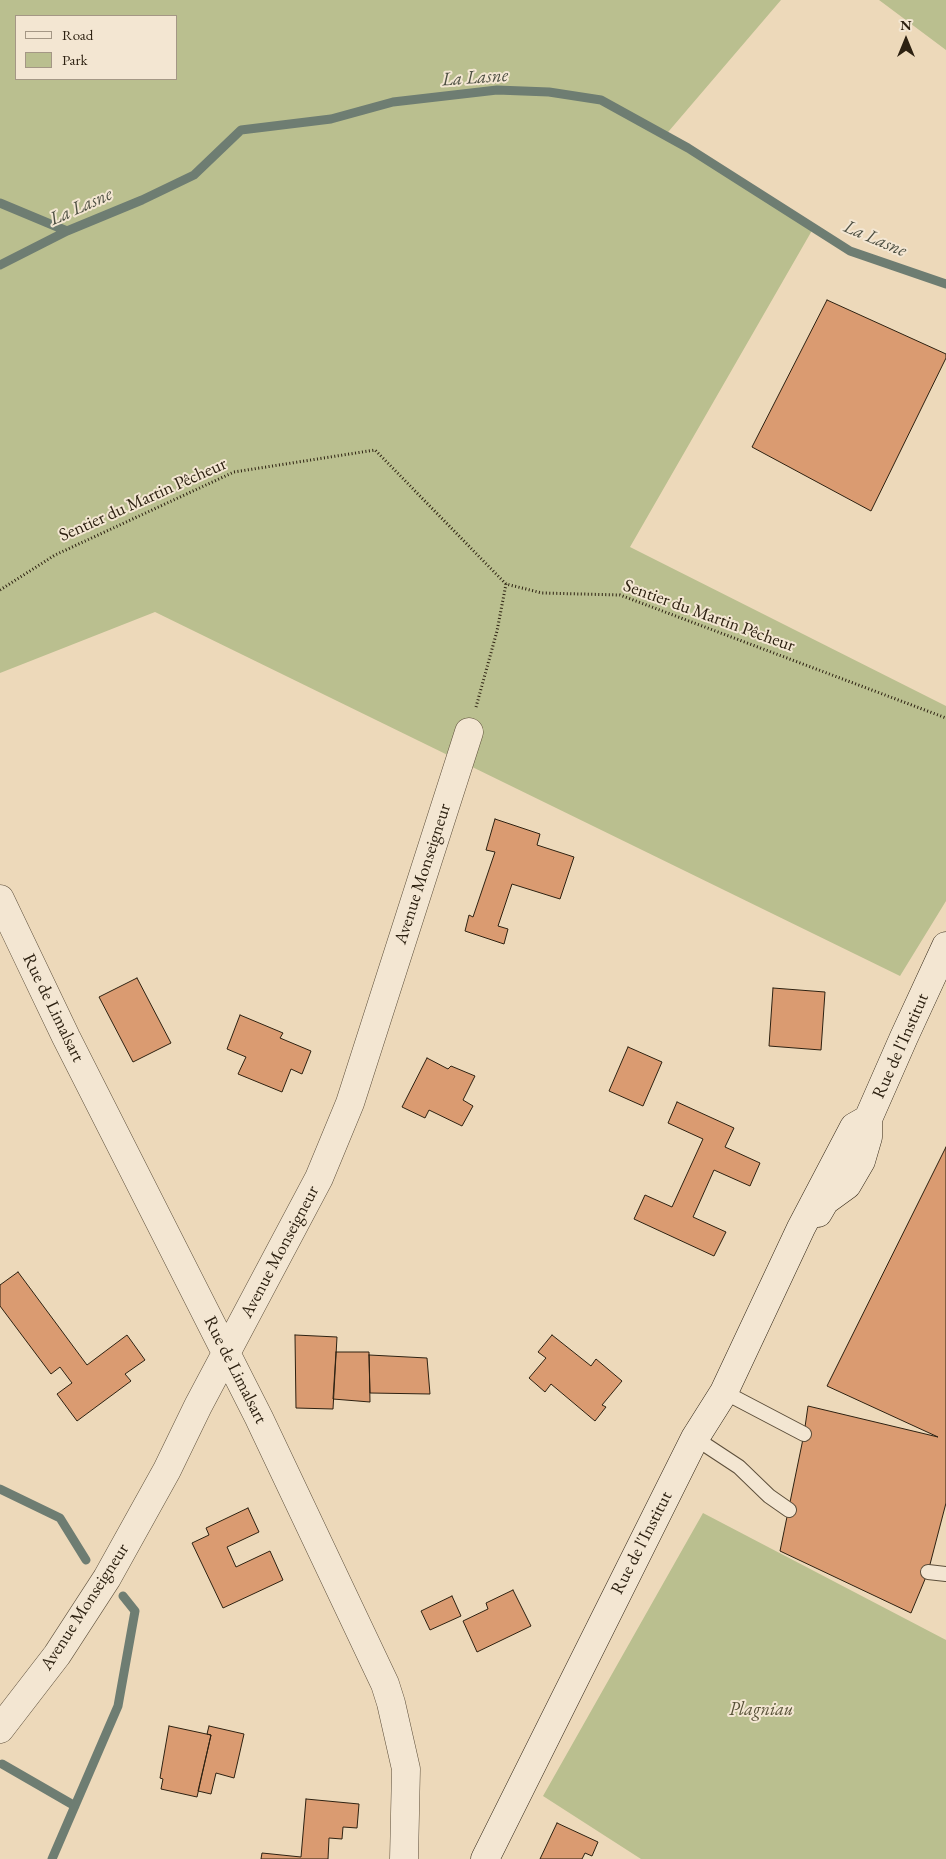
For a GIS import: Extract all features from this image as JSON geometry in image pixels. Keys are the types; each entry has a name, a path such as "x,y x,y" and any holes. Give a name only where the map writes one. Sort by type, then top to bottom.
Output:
{"street":[{"name":"Avenue Monseigneur","path":"0,1729 57,1655 107,1578 166,1470 226,1352 319,1178 350,1103 469,732"},
{"name":"Rue de Limalsart","path":"0,900 320,1544 387,1691 406,1769 404,1859"},
{"name":"Rue de l'Institut","path":"485,1859 695,1438 724,1392 801,1228 854,1127 868,1119 946,946"}],"lane":[{"path":"724,1392 804,1434"},
{"path":"695,1438 739,1467 769,1496 789,1510"},
{"path":"928,1572 946,1574"}],"path":[{"name":"Sentier du Martin Pêcheur","path":"0,590 55,555 234,472 376,450 506,584 542,593 620,595 946,718"},
{"path":"469,732 497,631 506,584"}],"green space":[{"path":"0,0 781,0 663,138 814,227 630,547 946,706 946,901 900,976 155,612 0,673"},
{"path":"879,0 946,0 946,50"},
{"name":"Plagniau","path":"703,1513 946,1640 946,1859 641,1859 543,1796"}],"building":[{"path":"827,300 946,354 946,358 871,511 752,447"},
{"path":"495,819 540,834 537,845 574,857 560,899 512,884 498,926 508,929 504,944 465,931 469,915 473,917 495,852 486,850"},
{"path":"137,978 171,1043 133,1062 99,997"},
{"path":"773,988 825,992 821,1050 769,1046"},
{"path":"240,1015 283,1033 280,1038 311,1051 302,1074 291,1069 282,1092 238,1074 246,1057 227,1049"},
{"path":"628,1047 662,1062 643,1106 609,1091"},
{"path":"427,1058 448,1069 451,1066 475,1076 463,1100 473,1106 462,1126 429,1110 425,1118 402,1107"},
{"path":"677,1102 734,1128 725,1147 760,1163 750,1186 714,1170 693,1217 726,1232 714,1256 634,1219 645,1195 672,1207 703,1139 668,1123"},
{"path":"946,1147 946,1503 928,1572 911,1613 780,1551 808,1406 938,1437 827,1386"},
{"path":"18,1272 87,1365 127,1335 145,1360 125,1374 131,1381 77,1421 57,1394 72,1383 60,1367 51,1374 0,1306 0,1285"},
{"path":"295,1335 337,1337 333,1409 296,1408"},
{"path":"552,1335 591,1366 596,1359 622,1381 602,1405 606,1407 595,1421 551,1384 545,1392 529,1378 546,1358 538,1352"},
{"path":"336,1352 369,1352 370,1402 333,1399"},
{"path":"369,1355 427,1358 430,1394 370,1393"},
{"path":"248,1508 259,1532 227,1547 236,1567 270,1551 283,1580 223,1608 192,1543 209,1535 206,1528"},
{"path":"513,1590 531,1626 477,1652 463,1621 488,1609 486,1603"},
{"path":"452,1596 461,1616 430,1630 421,1611"},
{"path":"169,1726 211,1735 197,1797 161,1789 163,1779 160,1778"},
{"path":"209,1726 244,1734 234,1778 216,1773 211,1794 198,1791 211,1735 207,1734"},
{"path":"306,1799 359,1804 357,1828 343,1827 342,1839 329,1838 328,1859 261,1859 262,1853 301,1857"},
{"path":"557,1823 598,1842 592,1856 585,1853 582,1859 540,1859"}],"waterway":[{"name":"La Lasne","path":"0,265 67,231 142,200 194,175 241,130 331,119 393,102 497,90 549,92 601,100 688,148 850,251 946,284"},
{"path":"0,203 67,231"},
{"path":"0,1489 60,1518 86,1560"},
{"path":"52,1859 118,1706 135,1611 123,1596"},
{"path":"2,1764 75,1806"}]}
